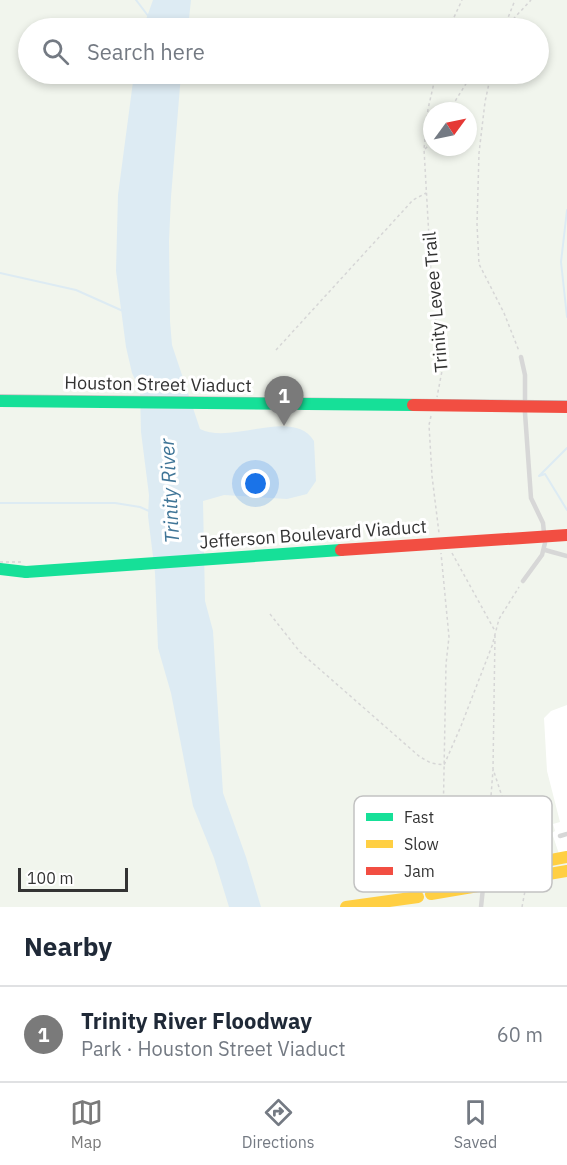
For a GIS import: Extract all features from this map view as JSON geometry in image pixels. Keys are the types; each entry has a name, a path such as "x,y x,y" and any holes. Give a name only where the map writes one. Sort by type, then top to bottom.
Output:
{"main road":[{"name":"Houston Street Viaduct","path":"0,401 567,407"},
{"name":"Jefferson Boulevard Viaduct","path":"26,572 567,535"},
{"path":"0,569 26,572"},
{"path":"0,574 26,572"},
{"path":"552,860 567,857"},
{"path":"552,874 567,871"},
{"path":"371,903 407,892"},
{"path":"345,907 447,892"}],"lane":[{"path":"521,357 525,375 525,413 531,498 543,523 545,550 523,581"},
{"path":"545,550 567,556"},
{"path":"560,836 567,834"},
{"path":"481,907 483,892"}],"path":[{"path":"454,18 462,0"},
{"path":"509,18 515,0"},
{"path":"514,18 531,0"},
{"name":"Trinity Levee Trail","path":"430,102 434,84"},
{"path":"454,102 466,84"},
{"path":"489,84 479,153 477,224 479,264 504,313 521,357"},
{"name":"Trinity Levee Trail","path":"424,156 432,291 442,371 437,398"},
{"path":"276,350 413,200 426,193"},
{"path":"433,408 429,425 432,476 440,540"},
{"path":"439,529 444,539"},
{"path":"450,549 495,631 491,796"},
{"path":"441,552 449,637 446,664 443,796"},
{"path":"444,765 492,646 495,631 505,608 523,581"},
{"path":"270,614 300,652 411,750 431,763 444,765"},
{"path":"493,769 502,796"},
{"path":"522,907 525,892"}],"shaded area":[{"path":"0,0 567,0 567,705 551,711 544,718 547,771 560,822 553,824 555,831 552,833 559,854 567,852 567,907 0,907"}],"water":[{"path":"153,0 191,0 189,18 147,18"},
{"name":"Trinity River","path":"133,84 180,84 169,241 170,321 172,345 200,429 213,433 228,433 277,426 292,427 304,431 314,441 316,481 307,494 287,499 224,495 203,501 205,601 213,631 223,793 261,907 229,907 214,858 193,806 171,693 158,648 155,573 141,432 140,390 132,373 126,347 116,271 118,195"}],"waterway":[{"path":"136,0 149,17"},
{"path":"567,210 561,262 567,317"},
{"path":"0,273 76,290 123,311"},
{"path":"539,476 567,448"},
{"path":"539,476 545,474 567,510"},
{"name":"Trinity River","path":"0,503 115,503 140,507 149,511"}],"tram line":[{"path":"0,395 567,401"}],"traffic: fast":[{"path":"0,401 413,405"},
{"path":"26,572 341,550"},
{"path":"0,569 26,572"}],"traffic: slow":[{"path":"552,860 567,857"},
{"path":"552,874 567,871"},
{"path":"431,894 443,892"},
{"path":"346,907 418,897"}],"traffic: jam":[{"path":"413,405 567,407"},
{"path":"341,550 567,535"}],"place":[{"name":"Trinity River Floodway","path":"284,426"}]}
